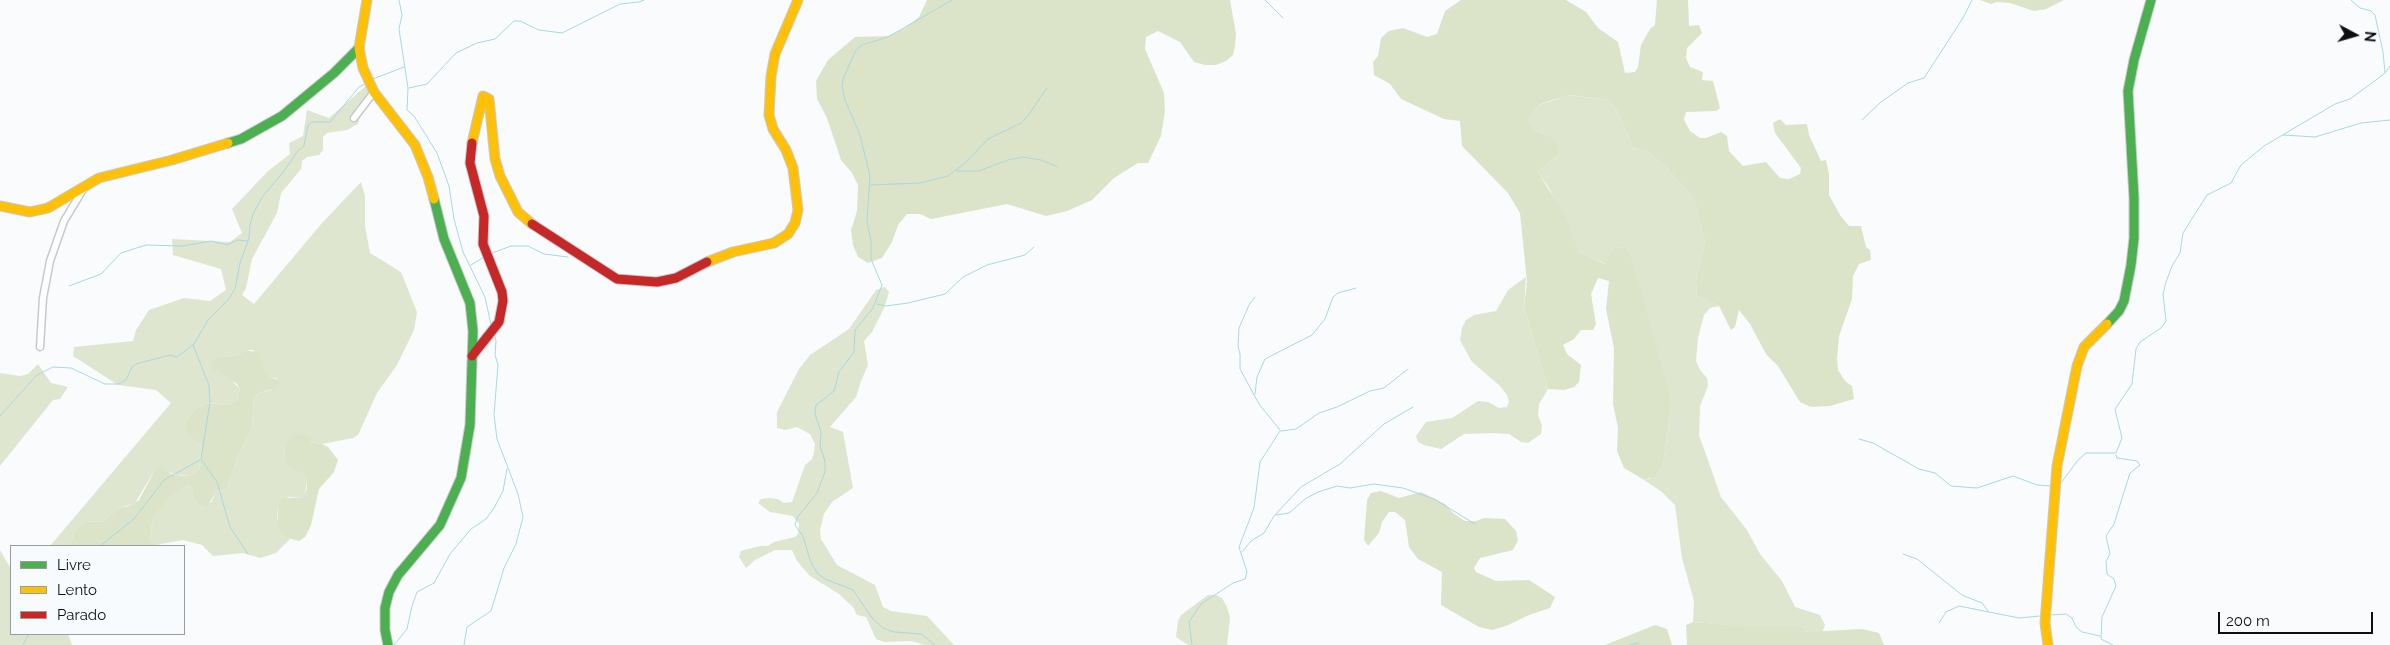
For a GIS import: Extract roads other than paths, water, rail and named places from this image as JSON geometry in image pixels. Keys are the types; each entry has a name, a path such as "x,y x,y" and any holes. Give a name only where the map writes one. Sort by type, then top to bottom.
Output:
{"street":[{"path":"367,0 359,48 363,68 374,92 410,137 428,176 444,239 470,304 473,331 469,442 461,478 440,525 398,575 389,592 384,608 384,630 388,645"},
{"path":"472,356 499,322 502,301 498,280 483,244 484,216 470,163 472,138 484,96 489,99 493,144 500,176 518,212 527,221 617,280 657,282 676,278 711,260 733,252 774,243 788,234 795,223 798,210 793,168 786,150 772,129 769,115 771,76 775,54 798,0"},
{"path":"2048,645 2045,623 2057,466 2076,366 2084,347 2119,311 2124,301 2131,265 2134,238 2134,198 2128,91 2134,60 2151,0"},
{"path":"0,206 30,212 48,208 58,204 88,183 203,151 255,132 272,123 308,96 359,48"},
{"path":"354,118 374,92"},
{"path":"40,346 43,298 50,261 64,221 88,183"}],"waterway":[{"path":"399,0 402,15 399,29 408,88 407,110 414,116 437,153 449,186 454,219 463,252 485,297 491,325"},
{"path":"409,88 427,84 456,53 477,43 495,39 514,21 520,21 539,30 562,33 620,4 644,0"},
{"path":"935,645 921,634 894,632 883,628 872,618 853,590 825,579 817,573 810,560 803,536 795,525 797,518 817,493 825,472 825,461 820,446 821,432 815,414 816,405 834,391 839,372 854,352 855,330 873,308 882,285 871,259 871,241 867,222 870,176 860,135 845,100 842,86 843,79 856,50 862,45 888,37 952,0"},
{"path":"1265,0 1283,18"},
{"path":"1862,120 1881,102 1908,83 1924,78 1963,18 1972,0"},
{"path":"2351,0 2360,8 2371,11 2375,15 2385,72"},
{"path":"2116,453 2122,438 2115,409 2132,384 2136,349 2140,342 2161,328 2166,321 2163,294 2166,282 2172,266 2180,253 2183,233 2207,195 2231,183 2241,165 2264,146 2335,104 2350,99 2384,74 2390,66"},
{"path":"373,79 404,67"},
{"path":"0,416 37,375 53,367 71,368 105,384 119,384 126,380 132,367 136,364 170,355 177,357 194,344 208,320 228,300 235,289 240,263 249,238 253,214 263,196 297,152 304,146 308,125 312,122 330,122 359,87 365,84"},
{"path":"871,185 920,183 948,176 964,164 988,139 1021,123 1047,88"},
{"path":"2283,135 2315,137 2361,123 2390,120"},
{"path":"957,171 979,171 1008,160 1023,157 1041,160 1058,167"},
{"path":"69,286 101,274 121,253 146,245 183,246 211,241 227,245 237,240 247,241"},
{"path":"490,254 511,246 528,246 544,254 568,257"},
{"path":"877,304 886,306 908,303 945,294 963,277 987,265 1025,255 1034,247"},
{"path":"471,265 484,257"},
{"path":"1255,394 1257,377 1265,359 1312,335 1325,319 1333,297 1338,293 1356,288"},
{"path":"1255,297 1249,305 1239,328 1240,369 1259,404 1280,430"},
{"path":"464,645 467,627 491,611 504,568 516,544 523,517 518,494 497,439 494,415 498,365 495,355 496,341 494,333"},
{"path":"193,345 209,385 210,402 201,459 217,482 230,527 248,554"},
{"path":"1281,431 1296,429 1319,413 1337,407 1370,391 1384,388 1408,369"},
{"path":"1242,552 1251,541 1264,533 1274,516 1301,487 1340,464 1384,424 1413,407"},
{"path":"1192,645 1189,622 1201,604 1233,583 1245,579 1247,572 1239,547 1254,508 1260,462 1280,431"},
{"path":"1859,439 1873,443 1919,469 1935,473 1951,486 1977,488 2013,476 2037,485 2052,486"},
{"path":"2061,483 2078,460 2086,453 2115,453"},
{"path":"2113,645 2101,639 2102,617 2116,586 2114,579 2107,574 2106,561 2110,554 2106,536 2114,524 2130,473 2140,465 2137,461 2117,458 2116,455"},
{"path":"101,545 134,519 164,480 200,460"},
{"path":"394,645 407,629 417,592 434,583 450,554 471,529 486,519 494,508 503,491 507,469"},
{"path":"1276,515 1289,513 1305,499 1318,492 1337,486 1350,488 1374,484 1403,488 1434,499 1475,524"},
{"path":"1903,554 1917,559 1962,595 1982,603 1988,611"},
{"path":"1939,623 1946,612 1959,606 2019,618 2040,616"},
{"path":"2050,615 2066,614 2072,618 2076,627 2082,632 2100,636"},
{"path":"23,645 28,635"},
{"path":"1629,645 1639,643"}]}
